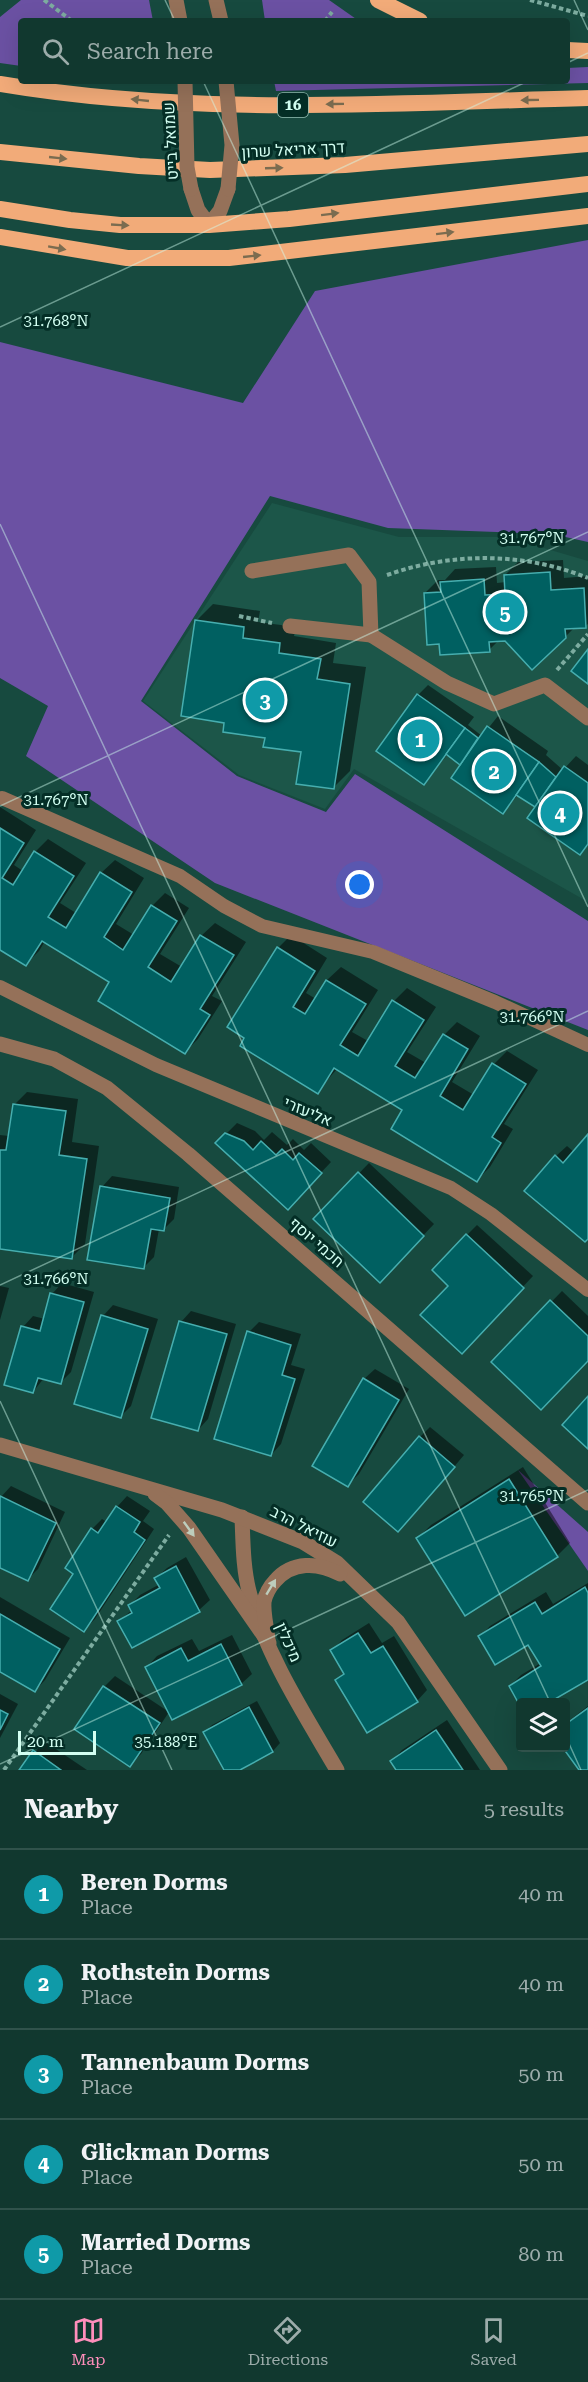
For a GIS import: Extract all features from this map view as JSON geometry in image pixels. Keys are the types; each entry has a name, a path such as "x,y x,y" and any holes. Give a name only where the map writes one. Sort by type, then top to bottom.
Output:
{"highway":[{"path":"378,0 414,18"},
{"path":"570,50 588,51"},
{"name":"16","path":"0,84 176,103 285,105 588,98"},
{"name":"דרך אריאל שרון","path":"0,152 139,166 210,170 345,165 588,144"},
{"path":"0,209 120,225 209,225 290,219 588,185"},
{"path":"0,237 128,258 229,258 588,216"}],"street":[{"path":"176,0 179,18"},
{"path":"216,0 220,18"},
{"name":"שמואל בייט","path":"185,84 187,166 190,189 198,210 209,225"},
{"path":"209,225 220,212 228,189 232,145 226,84"},
{"path":"252,572 349,555 369,582 371,635"},
{"path":"290,626 371,635 447,683 494,704 545,685 588,718"},
{"name":"חכמי יוסף","path":"0,1044 54,1059 107,1088 188,1154 588,1503"},
{"name":"עוזיאל הרב","path":"0,1445 242,1517 303,1542 337,1563 368,1590 398,1622 500,1770"},
{"path":"148,1488 181,1518 269,1643"},
{"name":"מיכלין","path":"242,1517 250,1596 290,1688 337,1770"},
{"path":"269,1643 264,1600 271,1585 282,1573 301,1565 326,1566 368,1590"}],"lane":[{"path":"2,798 180,876 224,906 262,926 373,952 495,1002 588,1045"},
{"name":"אליעזרי","path":"0,987 156,1065 451,1188 491,1214 588,1290"}],"path":[{"path":"44,0 68,18"},
{"path":"530,0 588,16"},
{"path":"327,18 332,12"},
{"path":"369,582 399,571 435,563 488,558 528,560 564,568 588,578"},
{"path":"239,616 290,626"},
{"path":"545,685 588,634"},
{"path":"4,1770 181,1518"}],"shaded area":[{"path":"21,0 149,0 152,18 18,18 18,66 0,63 0,17"},
{"path":"262,0 329,0 355,18 265,18"},
{"path":"588,67 588,83 570,83 570,68"},
{"path":"275,84 549,84 276,91"},
{"path":"588,240 588,542 552,534 388,528 270,496 141,701 237,776 326,812 355,774 588,921 588,1030 215,883 26,756 48,706 0,678 0,342 243,403 315,291"},
{"path":"272,503 399,537 506,537 588,561 588,902 354,769 325,809 239,775 143,701"},
{"path":"518,1470 588,1532 588,1571"}],"building":[{"path":"550,572 551,590 584,588 586,628 565,629 566,638 532,670 505,641 489,642 490,652 440,655 439,644 427,645 424,593 441,592 440,582 484,579 485,595 505,594 504,575"},
{"path":"195,620 244,627 243,638 280,643 279,653 321,659 317,679 350,684 334,789 296,784 301,752 263,747 265,738 223,732 224,723 181,716"},
{"path":"588,649 588,684 571,671"},
{"path":"417,694 465,728 424,785 376,751"},
{"path":"487,726 539,762 503,814 451,778"},
{"path":"465,728 478,738 460,765 446,754"},
{"path":"539,762 556,777 535,807 516,795"},
{"path":"564,766 588,783 588,844 580,855 527,818"},
{"path":"0,828 24,843 2,878 13,885 34,851 74,876 48,917 66,928 100,872 132,892 104,937 123,950 151,905 177,921 148,967 171,982 200,935 234,955 200,1009 210,1015 185,1054 98,1001 109,982 42,941 26,966 0,950"},
{"path":"277,947 315,971 293,1007 305,1014 326,980 366,1004 340,1045 358,1056 392,1000 424,1020 395,1066 415,1078 443,1034 468,1049 440,1096 463,1110 492,1063 526,1084 492,1137 501,1143 477,1182 391,1129 402,1110 334,1068 318,1094 240,1046 244,1038 227,1027"},
{"path":"13,1104 66,1111 59,1155 87,1159 72,1259 0,1249 0,1150 6,1150"},
{"path":"225,1133 244,1141 253,1150 261,1141 276,1155 282,1149 293,1160 299,1153 322,1173 288,1210 215,1143"},
{"path":"588,1134 588,1239 585,1242 524,1191 555,1155 563,1163"},
{"path":"358,1172 424,1236 380,1283 313,1219"},
{"path":"100,1186 170,1198 164,1231 151,1229 144,1269 87,1260"},
{"path":"466,1234 524,1288 462,1354 420,1315 448,1286 432,1270"},
{"path":"50,1293 84,1302 61,1384 38,1378 33,1393 4,1385 21,1326 40,1331"},
{"path":"550,1300 588,1336 588,1361 541,1410 491,1362"},
{"path":"101,1315 148,1329 121,1418 74,1404"},
{"path":"179,1321 227,1334 198,1431 151,1418"},
{"path":"247,1331 291,1345 282,1375 295,1379 271,1456 214,1439"},
{"path":"363,1378 399,1400 348,1487 312,1466"},
{"path":"588,1396 588,1449 562,1425"},
{"path":"419,1436 455,1467 398,1532 363,1502"},
{"path":"509,1479 558,1557 465,1616 416,1538"},
{"path":"0,1496 56,1523 28,1581 0,1568"},
{"path":"116,1506 140,1522 134,1532 145,1540 84,1632 50,1609 73,1574 65,1568 91,1528 98,1533"},
{"path":"176,1566 200,1612 132,1648 117,1621 132,1613 128,1605 160,1588 154,1578"},
{"path":"585,1587 588,1593 588,1680 557,1698 516,1699 509,1686 541,1666 528,1645 495,1665 478,1636 535,1602 542,1614"},
{"path":"0,1614 60,1649 35,1692 0,1672"},
{"path":"358,1633 371,1653 383,1646 418,1702 367,1733 335,1680 344,1674 330,1650"},
{"path":"221,1644 242,1685 172,1720 145,1667 181,1648 188,1661"},
{"path":"103,1686 160,1723 130,1767 74,1729"},
{"path":"249,1707 273,1752 240,1770 224,1770 203,1732"},
{"path":"588,1708 588,1770 579,1770 566,1752 570,1752 570,1721"},
{"path":"0,1710 8,1714 0,1730"},
{"path":"436,1730 463,1770 396,1770 390,1761"},
{"path":"33,1750 61,1770 19,1770"}],"place":[{"name":"Married Dorms","path":"505,612"},
{"name":"Tannenbaum Dorms","path":"265,700"},
{"name":"Beren Dorms","path":"420,739"},
{"name":"Rothstein Dorms","path":"494,771"},
{"name":"Glickman Dorms","path":"560,813"}]}
